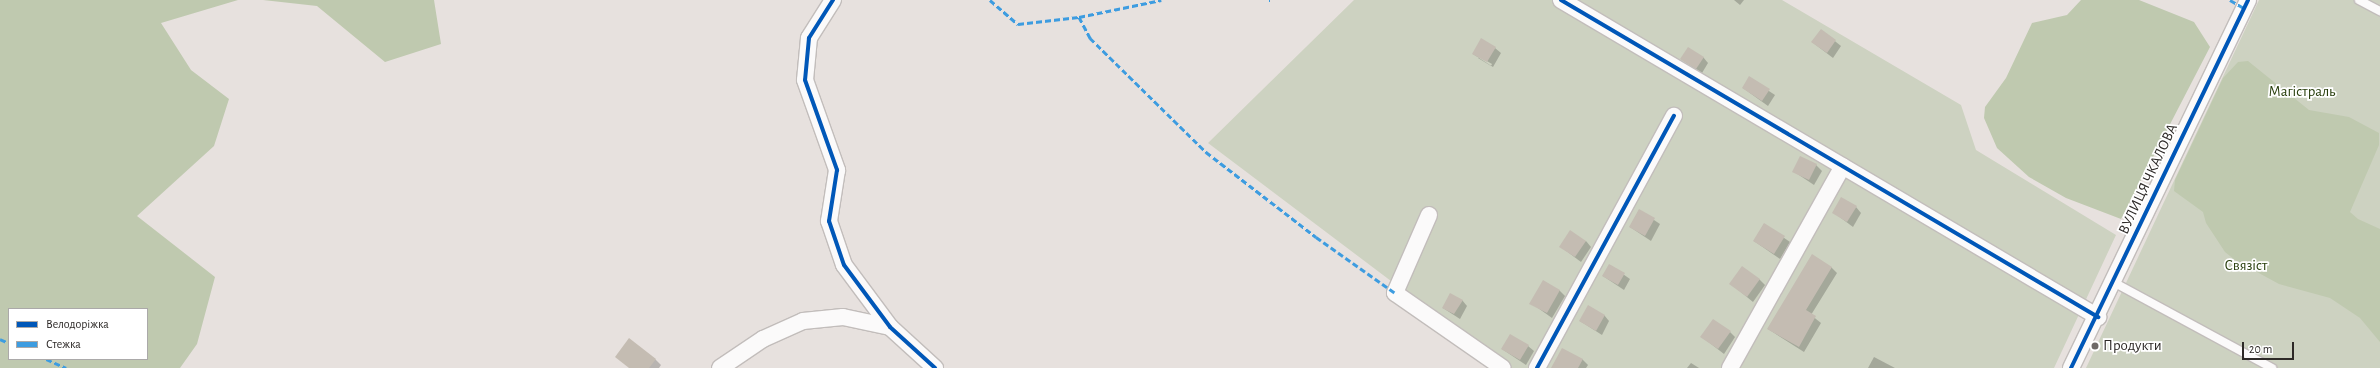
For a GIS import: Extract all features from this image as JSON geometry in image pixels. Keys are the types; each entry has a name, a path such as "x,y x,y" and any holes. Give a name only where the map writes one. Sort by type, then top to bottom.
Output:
{"street":[{"path":"833,0 809,38 804,80 837,170 829,221 844,265 890,327 935,368"},
{"path":"1561,0 2098,317"},
{"name":"ВУЛИЦЯ ЧКАЛОВА","path":"2071,368 2098,317 2113,282 2248,0"},
{"path":"1537,368 1674,116"},
{"path":"1730,368 1843,166"},
{"path":"1429,215 1395,293 1503,368"},
{"path":"720,368 763,339 803,320 843,317 890,327"}],"lane":[{"path":"2359,0 2380,11"},
{"path":"2113,282 2272,368"}],"green space":[{"path":"0,0 238,0 161,23 191,70 229,99 214,146 137,216 215,277 197,344 180,368 0,368"},
{"path":"263,0 434,0 441,44 385,62 317,6"},
{"path":"1354,0 1782,0 1961,105 1976,150 2116,235 2054,368 1512,368 1391,281 1208,143"},
{"path":"2081,0 2139,0 2194,22 2210,47 2121,219 2066,198 2029,177 1997,148 1984,118 1985,107 2006,78 2032,23 2067,15"},
{"name":"Связіст","path":"2259,0 2380,0 2380,368 2086,368"},
{"path":"2248,61 2309,110 2349,117 2379,133 2379,145 2350,212 2358,219 2380,229 2380,342 2360,318 2330,298 2279,284 2235,260 2225,252 2206,223 2203,212 2174,191 2175,180 2223,78 2238,62"}],"building":[{"path":"1821,29 1836,40 1827,53 1811,42"},
{"path":"1481,38 1496,47 1487,62 1472,54"},
{"path":"1688,47 1704,57 1696,69 1680,59"},
{"path":"1749,76 1770,89 1762,101 1742,88"},
{"path":"1800,156 1817,164 1809,180 1792,172"},
{"path":"1841,197 1857,206 1847,222 1832,213"},
{"path":"1639,209 1655,218 1645,236 1629,227"},
{"path":"1764,223 1785,236 1774,254 1753,241"},
{"path":"1570,230 1586,241 1575,257 1559,247"},
{"path":"1812,254 1832,267 1806,310 1816,316 1799,347 1767,329"},
{"path":"1609,264 1625,273 1618,285 1602,276"},
{"path":"1742,266 1760,279 1747,297 1729,284"},
{"path":"1543,280 1560,290 1547,313 1529,304"},
{"path":"1450,293 1463,300 1454,314 1442,308"},
{"path":"1588,305 1605,315 1596,331 1579,321"},
{"path":"1713,319 1731,331 1718,349 1700,337"},
{"path":"1510,334 1529,345 1520,360 1501,349"},
{"path":"629,338 656,359 649,368 629,368 615,357"},
{"path":"1562,348 1583,359 1578,368 1551,368"}],"marked path":[{"path":"990,0 1018,24 1079,17 1161,0"},
{"path":"2230,0 2244,8"},
{"path":"1079,17 1090,38 1206,152 1316,237 1395,293"},
{"path":"0,339 8,343"},
{"path":"48,360 66,368"}],"cycle path":[{"path":"833,0 809,38 805,80 837,170 829,221 844,265 890,327 935,368"},
{"path":"1561,0 2098,317"},
{"path":"2071,368 2248,0"},
{"path":"1537,368 1674,116"}],"place":[{"name":"Продукти","path":"2095,346"}],"park label":[{"name":"Магістраль","path":"2302,92"}]}
